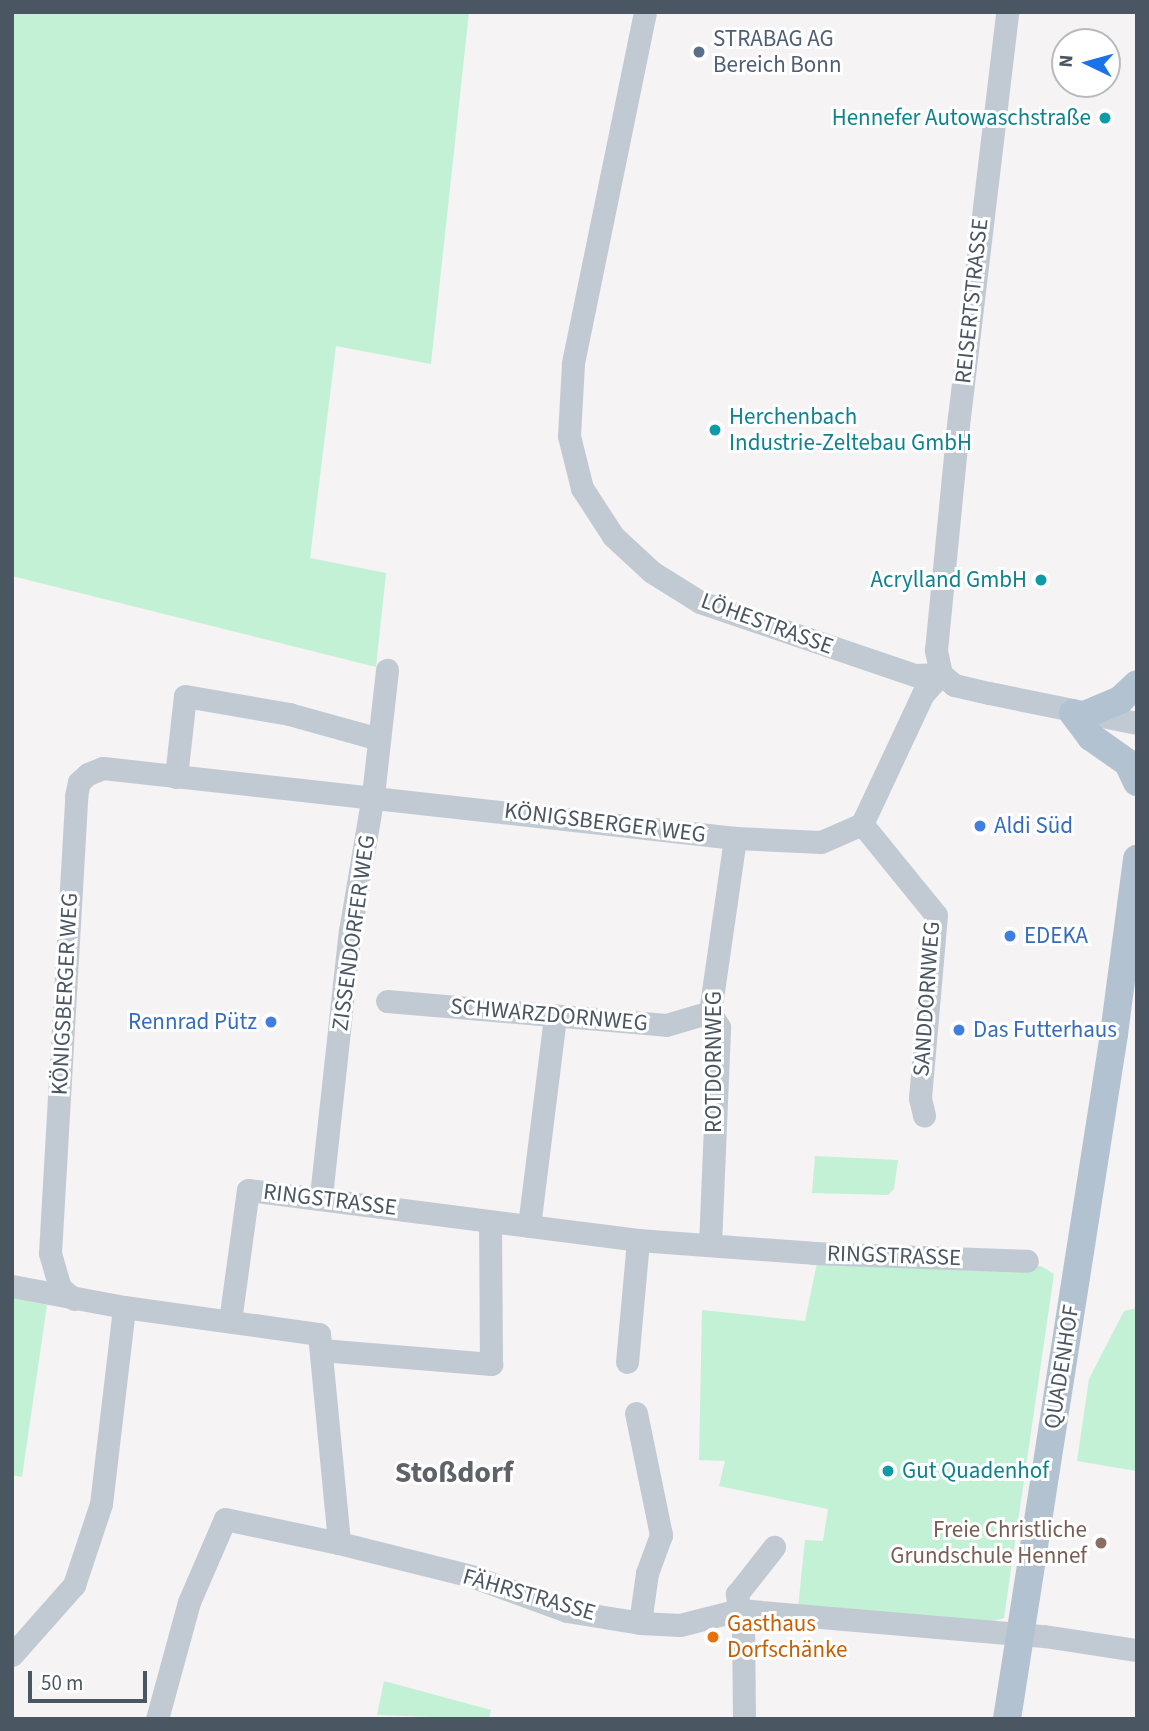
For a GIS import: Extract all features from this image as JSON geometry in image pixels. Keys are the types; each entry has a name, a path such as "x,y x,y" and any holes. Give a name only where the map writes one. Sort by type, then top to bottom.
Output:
{"main road":[{"path":"1137,684 1120,700 1080,713 1091,737 1128,763 1137,782"},
{"name":"QUADENHOF","path":"1007,1719 1079,1263 1137,859"}],"street":[{"name":"LÖHESTRASSE","path":"645,12 573,364 569,436 582,488 613,536 652,572 700,603 915,675 941,674 954,685 1137,723"},
{"name":"REISERTSTRASSE","path":"941,674 936,650 960,404 1007,12"},
{"name":"ZISSENDORFER WEG","path":"321,1196 350,931 373,795 387,670"},
{"path":"862,824 923,694 941,674"},
{"path":"176,777 185,696 289,714 379,739"},
{"name":"KÖNIGSBERGER WEG","path":"74,1299 60,1288 50,1253 76,796 79,782 103,768 373,795 736,838 821,842 862,824"},
{"name":"SANDDORNWEG","path":"862,824 936,915 920,1098 925,1116"},
{"name":"ROTDORNWEG","path":"710,1245 719,1027 710,1012 736,838"},
{"name":"SCHWARZDORNWEG","path":"387,1001 666,1025 710,1012"},
{"path":"529,1226 555,1016"},
{"name":"RINGSTRASSE","path":"230,1321 248,1190 321,1196 490,1222 638,1240 1027,1261"},
{"path":"321,1350 491,1364 490,1222"},
{"path":"627,1362 638,1240"},
{"path":"12,1286 124,1307 319,1334 339,1543"},
{"path":"12,1655 74,1585 101,1504 124,1307"},
{"path":"635,1413 661,1535 647,1573 640,1623"},
{"name":"FÄHRSTRASSE","path":"157,1719 188,1602 225,1519 339,1543 471,1576 567,1611 640,1623 680,1625 739,1610 1020,1636 1137,1650"},
{"path":"744,1719 739,1610 741,1587 774,1548"}],"green space":[{"path":"12,12 469,12 431,364 336,346 310,558 386,573 376,667 12,576"},
{"path":"815,1156 898,1160 894,1189 888,1195 812,1193"},
{"path":"817,1263 1041,1266 1054,1274 1004,1618 989,1622 798,1608 805,1540 823,1541 828,1509 719,1486 725,1461 699,1460 702,1310 805,1321"},
{"path":"12,1297 47,1305 22,1477 12,1475"},
{"path":"1137,1308 1136,1471 1077,1461 1089,1379 1124,1311"},
{"path":"384,1681 491,1710 489,1719 377,1715"}],"place":[{"name":"STRABAG AG Bereich Bonn","path":"699,52"},
{"name":"Hennefer Autowaschstraße","path":"1105,118"},
{"name":"Herchenbach Industrie-Zeltebau GmbH","path":"715,430"},
{"name":"Acrylland GmbH","path":"1041,580"},
{"name":"Aldi Süd","path":"980,826"},
{"name":"EDEKA","path":"1010,936"},
{"name":"Rennrad Pütz","path":"271,1022"},
{"name":"Das Futterhaus","path":"959,1030"},
{"name":"Gut Quadenhof","path":"888,1471"},
{"name":"Freie Christliche Grundschule Hennef","path":"1101,1543"},
{"name":"Gasthaus Dorfschänke","path":"713,1637"}],"district":[{"name":"Stoßdorf","path":"454,1473"}]}
